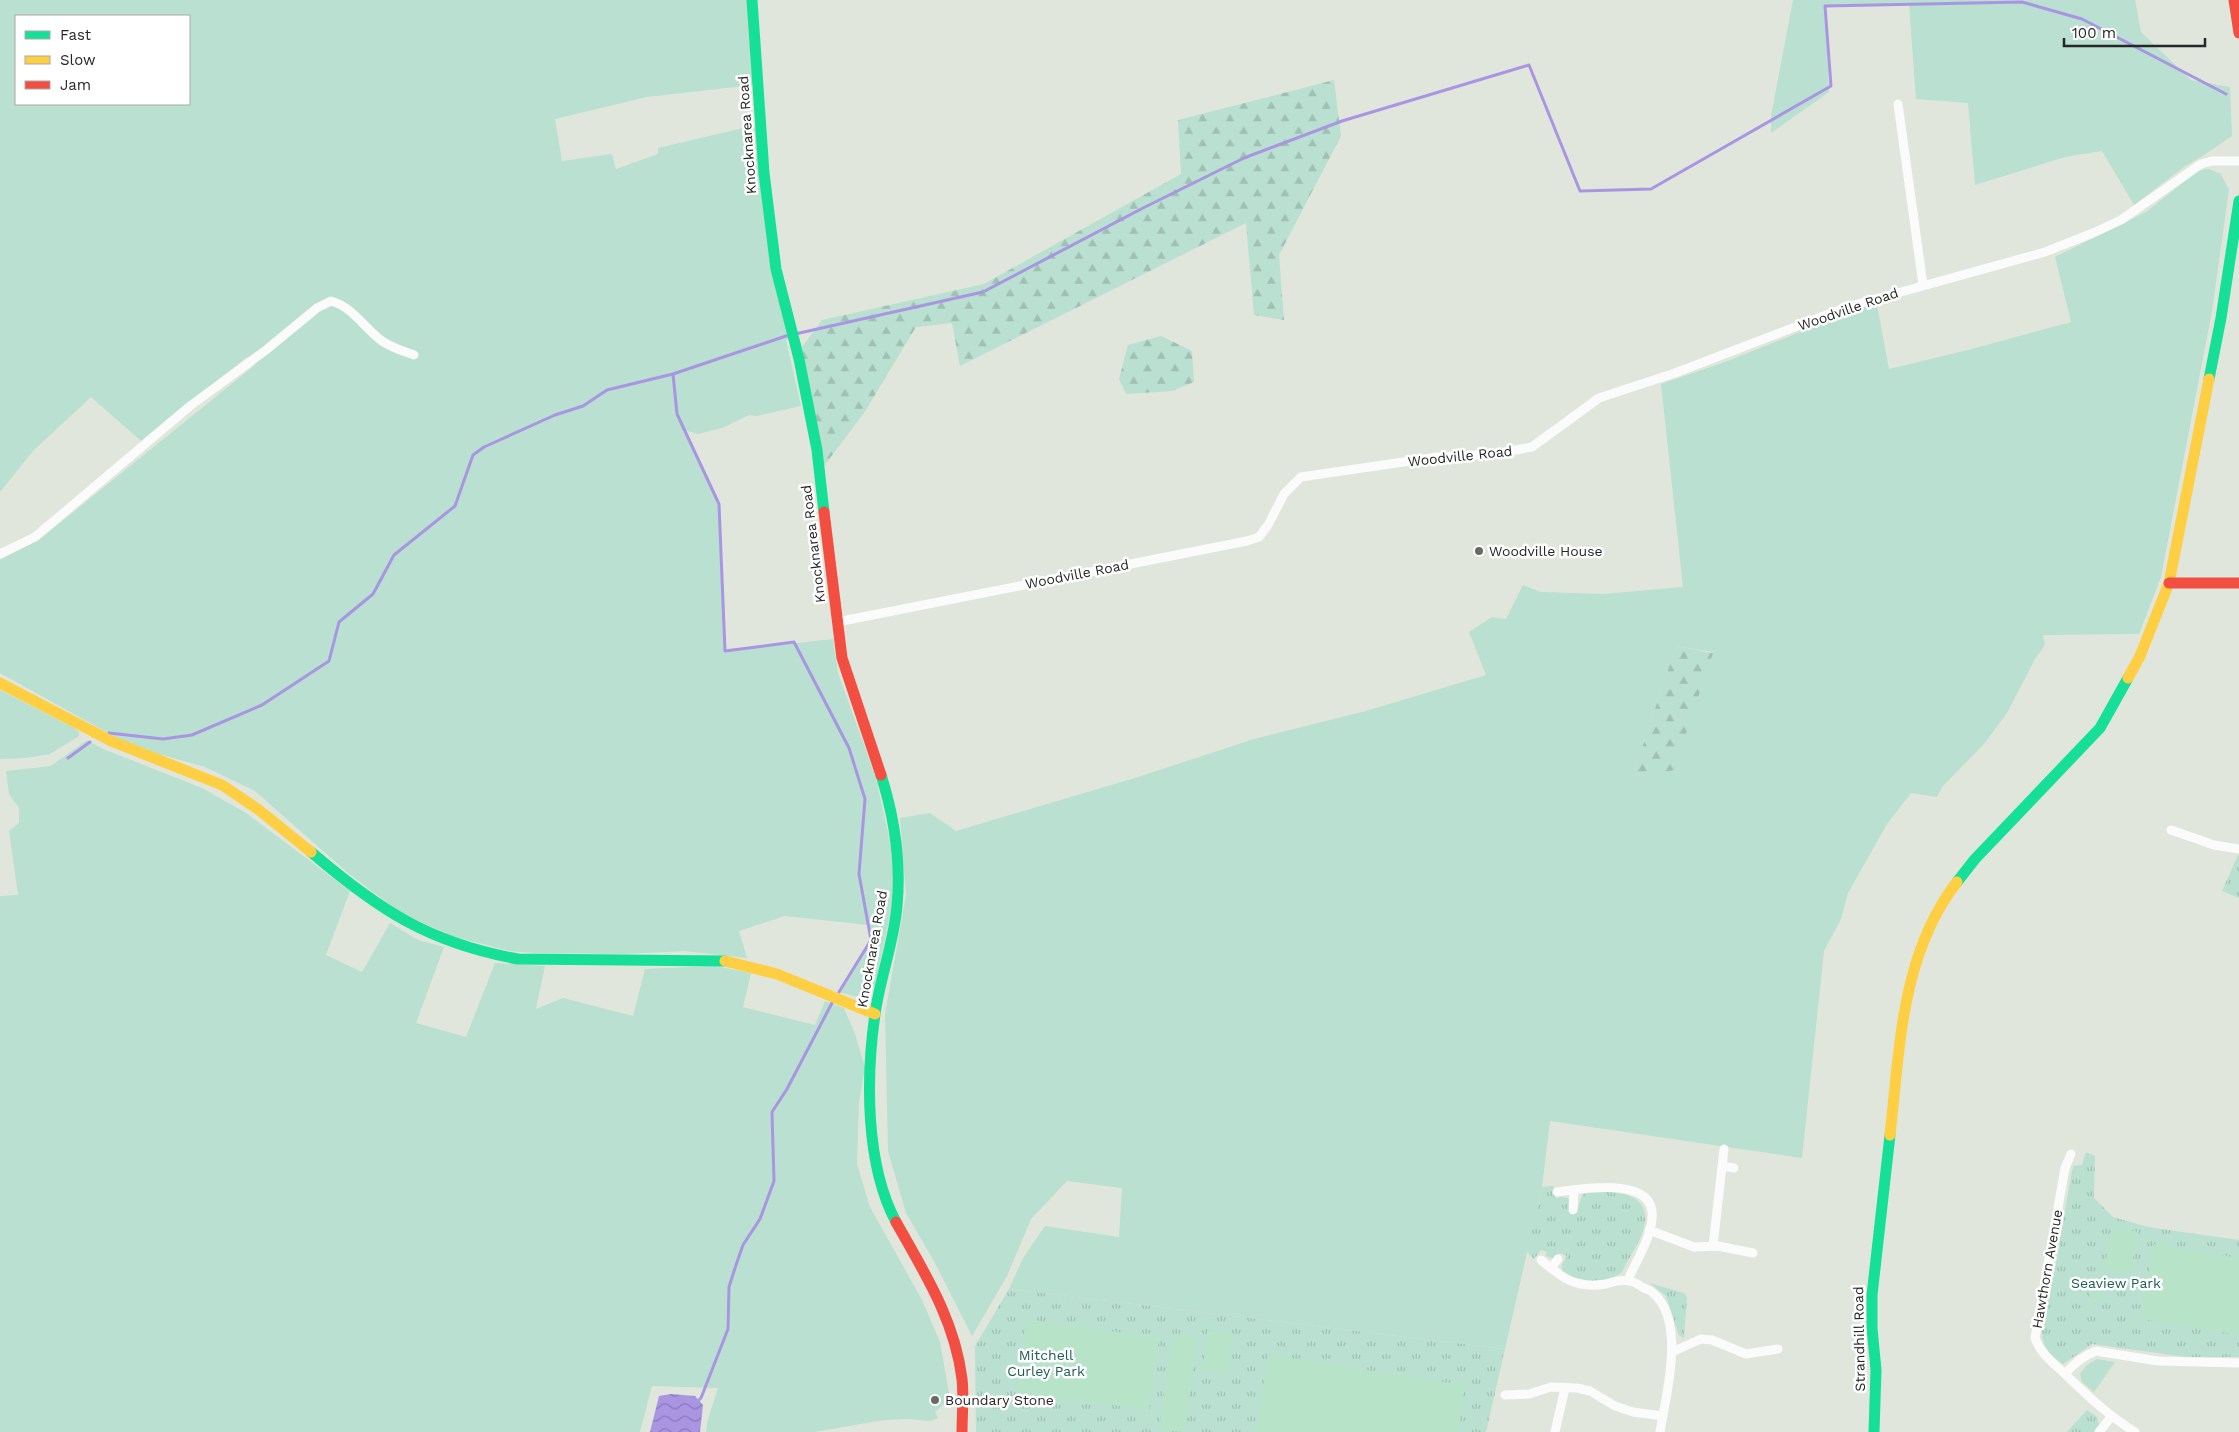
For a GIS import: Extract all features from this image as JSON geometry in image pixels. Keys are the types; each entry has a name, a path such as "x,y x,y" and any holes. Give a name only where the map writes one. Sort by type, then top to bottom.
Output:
{"street":[{"name":"Knocknarea Road","path":"752,0 769,221 776,269 795,344 817,450 837,622 847,678 882,780 897,852 897,907 875,1014 870,1076 870,1116 874,1158 881,1186 891,1212 939,1299 950,1325 956,1345 962,1380 962,1432"},
{"path":"2234,0 2239,33"},
{"path":"1898,104 1923,285"},
{"name":"Woodville Road","path":"837,622 1247,541 1259,537 1268,525 1284,494 1301,477 1437,457 1502,452 1532,447 1598,398 1675,373 1847,307 2057,247 2116,223 2201,164 2212,161 2239,161"},
{"name":"Strandhill Road","path":"1874,1432 1876,1370 1872,1328 1872,1295 1876,1245 1907,994 1922,941 1943,900 1975,859 2100,728 2140,656 2169,583 2221,318 2239,202"},
{"path":"0,554 35,537 190,406 266,350 317,308 331,300 342,304 382,341 398,350 414,355"},
{"path":"2169,583 2239,583"},
{"path":"0,683 108,741 148,758 193,772 235,793 259,809 368,898 398,919 437,938 491,955 518,959 716,960 742,963 779,973 875,1014"},
{"path":"2171,830 2214,845 2239,849"},
{"path":"1713,1246 1724,1149"},
{"name":"Hawthorn Avenue","path":"2065,1374 2053,1365 2037,1346 2035,1338 2065,1168 2071,1154"},
{"path":"1722,1166 1734,1168"},
{"path":"1557,1192 1602,1187 1621,1188 1646,1197 1651,1206 1652,1218 1649,1230 1628,1280"},
{"path":"1573,1210 1574,1190"},
{"path":"1649,1230 1694,1247 1713,1246 1753,1253"},
{"path":"1551,1268 1558,1259"},
{"path":"1540,1260 1568,1281 1585,1284 1628,1280 1653,1292 1665,1309 1671,1332 1672,1352 1660,1432"},
{"path":"1672,1352 1701,1339 1712,1340 1746,1354 1778,1349"},
{"path":"2135,1432 2111,1417 2065,1374 2072,1365 2087,1354 2096,1351 2158,1361 2239,1363"},
{"path":"1505,1395 1529,1394 1551,1386 1590,1391 1615,1406 1633,1412 1663,1416"},
{"path":"1555,1432 1565,1388"},
{"path":"2099,1432 2111,1417"}],"green space":[{"path":"0,0 747,0 753,85 647,97 555,119 562,161 612,154 616,169 658,154 658,148 756,125 790,339 786,340 801,406 757,416 749,415 722,428 698,434 683,430 719,504 725,651 833,639 838,673 875,775 890,841 893,865 892,908 875,985 870,993 861,998 839,992 871,940 868,925 785,916 739,931 747,958 684,951 623,954 509,951 452,936 401,913 348,873 255,791 205,767 148,751 117,738 0,673 0,560 40,539 255,365 247,357 141,441 91,397 33,451 0,492"},
{"path":"1793,0 2135,0 2141,32 2191,80 2230,87 2232,136 2185,166 2134,205 2102,151 2065,157 1975,185 1968,103 1916,99 1909,4 1825,6 1829,92 1771,133 1771,116"},
{"path":"1334,80 1341,136 1279,255 1284,320 1254,315 1246,223 960,366 952,323 916,327 864,413 824,466 802,347 822,320 984,284 1181,174 1178,120"},
{"path":"2209,169 2221,174 2229,190 2212,311 2161,577 2139,634 2043,635 2045,645 2035,659 2007,713 1984,744 1942,787 1937,797 1911,793 1887,824 1848,893 1841,919 1824,951 1802,1158 1550,1121 1542,1187 1505,1349 1009,1289 1023,1258 1045,1226 1119,1237 1122,1188 1067,1181 1031,1219 1007,1276 972,1336 935,1263 906,1213 888,1151 885,1014 906,895 900,818 930,813 956,831 1138,777 1254,739 1366,711 1486,675 1469,632 1492,617 1506,619 1523,585 1541,592 1603,594 1683,587 1661,384 1725,362 1863,307 1877,305 1889,369 2071,322 2055,257 2146,212 2199,170","holes":["1676,646 1713,652 1641,778 1635,769"]},
{"path":"1161,336 1192,351 1194,382 1172,391 1126,394 1119,379 1128,345"},
{"path":"1676,646 1713,653 1674,770 1641,778 1635,769"},
{"path":"0,690 74,728 79,732 79,736 50,754 0,759"},
{"path":"87,740 103,749 202,788 246,813 350,891 326,955 362,972 390,923 418,940 444,947 416,1023 466,1037 495,963 545,966 536,1009 563,998 633,1016 645,969 715,966 751,973 743,1007 815,1025 825,1001 844,1008 855,1034 865,1067 859,1103 857,1164 870,1207 922,1300 940,1342 949,1393 946,1402 935,1412 938,1418 930,1421 908,1419 884,1420 814,1432 706,1432 718,1388 652,1386 640,1432 0,1432 0,896 18,895 9,831 19,823 19,808 9,794 6,771 51,766"},
{"path":"2239,855 2239,898 2222,891"},
{"name":"Seaview Park","path":"2086,1152 2095,1156 2094,1198 2113,1217 2148,1227 2239,1240 2239,1357 2186,1357 2092,1344 2063,1364 2048,1352 2042,1339 2044,1311 2054,1273 2073,1166 2082,1165"},
{"path":"1553,1186 1556,1198 1568,1198 1577,1210 1583,1194 1592,1193 1613,1192 1624,1194 1640,1203 1644,1211 1644,1229 1622,1272 1608,1279 1593,1281 1577,1279 1562,1275 1562,1264 1567,1256 1559,1253 1555,1259 1546,1256 1547,1252 1541,1250 1534,1259 1527,1252 1542,1187"},
{"path":"2112,1227 2138,1232 2130,1275 2104,1270"},
{"path":"2154,1244 2239,1258 2239,1335 2141,1319"},
{"path":"2093,1275 2104,1278 2100,1299 2089,1297"},
{"path":"1649,1283 1684,1293 1687,1297 1684,1338 1679,1335 1666,1296"},
{"name":"Mitchell Curley Park","path":"1009,1289 1505,1349 1486,1432 976,1432 975,1346"},
{"path":"1027,1319 1159,1338 1149,1410 1017,1392"},
{"path":"1208,1330 1233,1334 1228,1374 1202,1371"},
{"path":"1173,1334 1198,1338 1183,1432 1159,1429"},
{"path":"1268,1355 1465,1385 1458,1432 1256,1432"},
{"path":"2097,1359 2115,1362 2094,1392 2082,1382 2080,1374 2087,1365"},
{"path":"2087,1410 2097,1417 2099,1425 2094,1432 2067,1432"}],"water":[{"path":"671,1394 695,1396 703,1405 700,1432 650,1432 659,1396"}],"waterway":[{"path":"795,334 983,292 1143,208 1244,158 1342,121 1529,65 1580,191 1651,189 1831,86 1825,6 2022,2 2082,19 2226,94"},
{"path":"109,733 163,739 192,735 262,705 329,661 339,622 373,594 394,555 455,506 473,455 484,447 555,415 583,406 607,390 673,374 789,335"},
{"path":"673,374 677,414 719,504 725,651 794,642 849,748 865,799 859,874 871,940 839,992"},
{"path":"68,758 90,742"},
{"path":"696,1403 701,1398 728,1329 729,1287 743,1245 760,1219 774,1181 772,1112 787,1089 832,1003"}],"traffic: fast":[{"path":"752,0 764,173 776,269 799,359 817,450 824,512"},
{"path":"2209,379 2221,318 2239,201"},
{"path":"1957,882 1975,859 2100,728 2128,678"},
{"path":"881,775 893,823 897,856 898,890 893,933 875,1014 870,1065 870,1120 878,1174 896,1222"},
{"path":"311,852 360,891 407,921 458,944 486,952 518,959 725,961"},
{"path":"1874,1432 1876,1370 1872,1328 1872,1295 1890,1135"}],"traffic: slow":[{"path":"2128,678 2140,656 2169,583 2209,379"},
{"path":"0,683 111,741 222,785 259,810 311,852"},
{"path":"1890,1135 1901,1035 1914,970 1924,940 1938,910 1957,882"},
{"path":"725,961 777,974 875,1014"}],"traffic: jam":[{"path":"2234,0 2239,33"},
{"path":"824,512 842,658 881,775"},
{"path":"2169,583 2239,583"},
{"path":"896,1222 937,1297 953,1337 962,1379 962,1432"}],"place":[{"name":"Woodville House","path":"1479,551"},
{"name":"Boundary Stone","path":"935,1400"}]}
